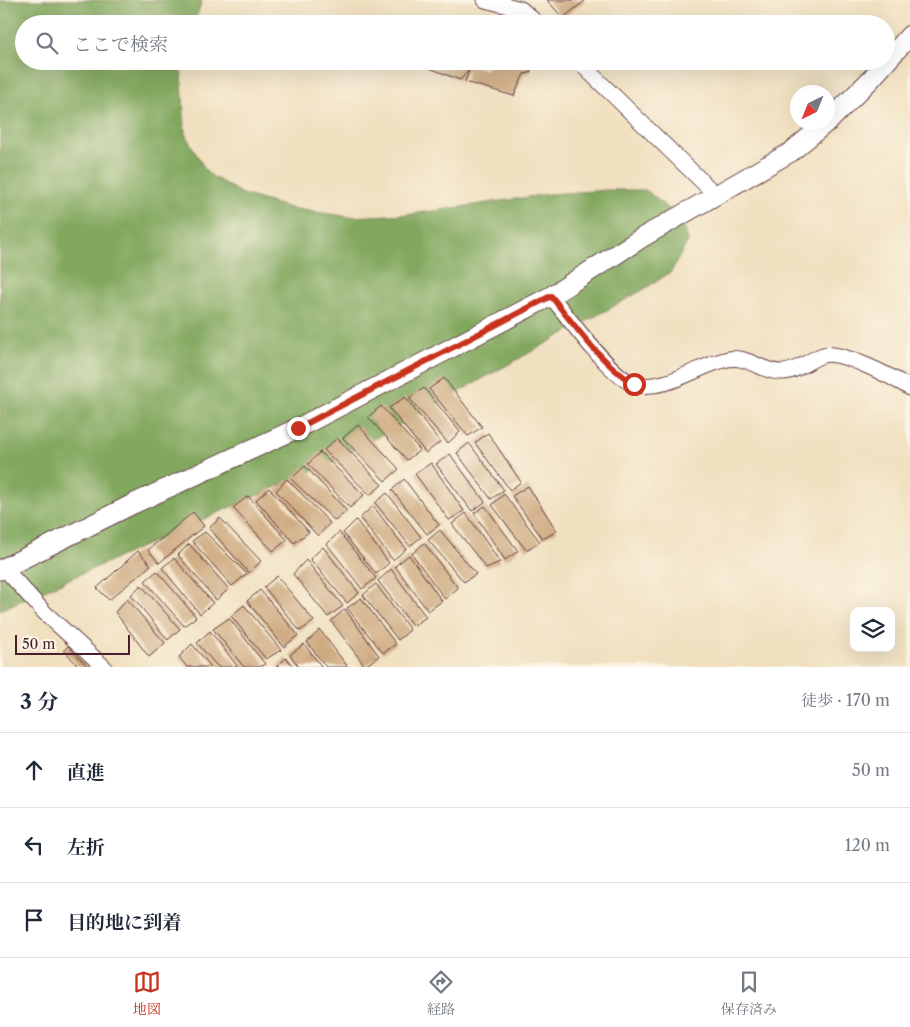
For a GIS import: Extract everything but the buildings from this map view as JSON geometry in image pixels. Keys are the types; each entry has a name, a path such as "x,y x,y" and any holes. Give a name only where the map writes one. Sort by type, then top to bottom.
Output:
{"street":[{"path":"485,0 521,9 528,15"},
{"path":"895,52 910,35"},
{"path":"587,70 715,194"},
{"path":"835,114 879,70"},
{"path":"104,667 44,612 2,569 133,504 298,428 551,296 643,237 791,152 817,130"},
{"path":"551,296 594,349 619,374 634,384 660,384 728,359 742,358 766,371 784,373 825,354 854,360 894,378 910,388"}],"green space":[{"path":"0,0 202,0 197,15 15,15 15,70 181,70 185,134 207,173 242,194 290,208 349,217 413,214 549,194 608,190 646,190 683,221 688,241 671,272 641,291 332,462 0,610"}],"route":[{"path":"298,428 551,296 594,349 619,374 634,384"}]}
